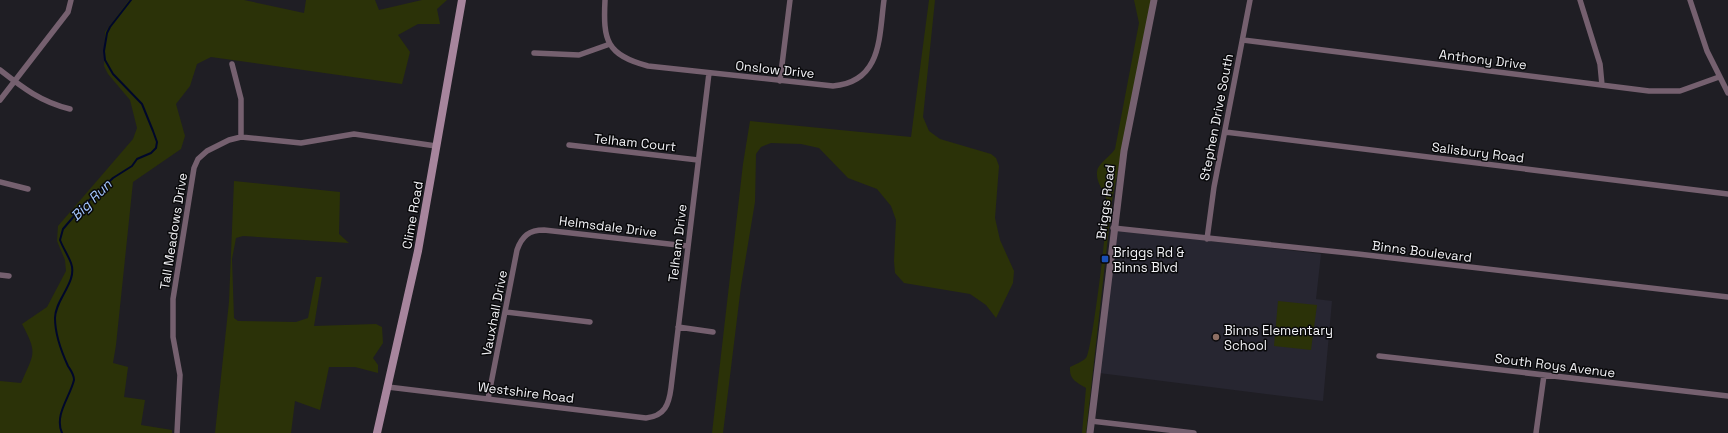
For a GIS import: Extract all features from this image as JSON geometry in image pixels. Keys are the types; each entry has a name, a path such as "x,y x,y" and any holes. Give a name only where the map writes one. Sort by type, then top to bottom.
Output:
{"main road":[{"name":"Clime Road","path":"377,433 418,251 462,0"}],"street":[{"path":"0,100 68,12 71,0"},
{"path":"534,53 579,55 610,44 604,30 605,0"},
{"path":"780,81 790,0"},
{"name":"Onslow Drive","path":"610,44 619,54 632,62 648,66 780,81 840,86 850,83 863,74 874,61 878,49 884,0"},
{"name":"Briggs Road","path":"1090,433 1113,228 1124,151 1154,0"},
{"name":"Stephen Drive South","path":"1207,239 1214,187 1250,0"},
{"path":"1690,0 1701,35 1719,77 1728,93"},
{"path":"1581,2 1602,72 1602,85"},
{"name":"Anthony Drive","path":"1242,40 1649,91 1680,91 1719,77"},
{"path":"232,64 241,99 241,137"},
{"path":"0,70 24,88 46,101 70,109"},
{"name":"Telham Drive","path":"661,414 668,406 670,396 709,73"},
{"name":"Salisbury Road","path":"1225,132 1728,194"},
{"name":"Tall Meadows Drive","path":"177,433 180,375 173,337 173,299 194,168 198,159 207,151 229,140 241,137 301,143 354,134 436,146"},
{"name":"Telham Court","path":"569,145 698,160"},
{"path":"0,182 28,189"},
{"name":"Binns Boulevard","path":"1113,228 1358,254 1728,297"},
{"name":"Helmsdale Drive","path":"527,233 535,230 544,230 687,246"},
{"name":"Vauxhall Drive","path":"488,399 517,250 520,240 527,233"},
{"path":"0,275 9,276"},
{"path":"505,312 590,322"},
{"path":"678,327 713,332"},
{"name":"South Roys Avenue","path":"1379,356 1728,396"},
{"path":"1536,433 1544,375"},
{"name":"Westshire Road","path":"388,387 646,418 654,418 661,414"},
{"path":"1091,422 1194,433"}],"shaded area":[{"name":"Binns Elementary School","path":"1117,230 1321,254 1316,299 1332,301 1323,401 1099,373"}],"green space":[{"path":"129,0 244,0 304,13 306,0 375,0 379,10 422,0 447,0 437,9 440,24 418,24 398,35 410,52 402,84 211,57 197,64 190,86 176,104 185,136 181,149 133,182 113,363 128,367 124,397 145,400 141,425 172,430 172,433 0,433 0,381 21,383 31,359 32,348 22,324 47,307 66,271 65,260 57,241 58,226 133,139 137,128 130,100 108,74 104,66 105,32"},
{"path":"929,0 935,0 923,117 929,131 940,139 991,154 996,158 999,166 995,218 1000,240 1014,271 1013,283 996,318 986,305 970,294 904,283 895,273 894,261 896,220 891,206 877,189 848,178 819,148 801,144 771,143 761,147 756,154 755,202 741,286 723,433 712,433 743,164 750,121 911,137"},
{"path":"1134,0 1151,0 1112,201 1086,433 1082,433 1086,388 1076,382 1072,377 1070,367 1086,358 1089,350 1100,281 1107,211 1107,201 1099,184 1097,172 1101,163 1115,149 1139,23"},
{"path":"234,181 340,192 339,234 349,243 243,236 236,238 232,259 234,318 238,321 296,322 308,318 316,277 322,277 314,326 376,324 382,327 383,343 373,358 378,365 378,373 355,367 329,367 320,410 295,401 291,433 215,433 229,302"},
{"path":"1278,301 1317,305 1311,350 1274,346"}],"waterway":[{"name":"Big Run","path":"62,433 60,426 61,413 74,380 73,374 61,349 55,324 58,304 69,284 72,270 70,260 60,240 63,229 81,208 113,178 132,166 137,159 151,153 156,148 157,142 142,104 113,74 105,60 104,51 107,33 131,0"}],"place":[{"name":"Briggs Rd & Binns Blvd","path":"1105,259"},
{"name":"Binns Elementary School","path":"1216,337"}]}
